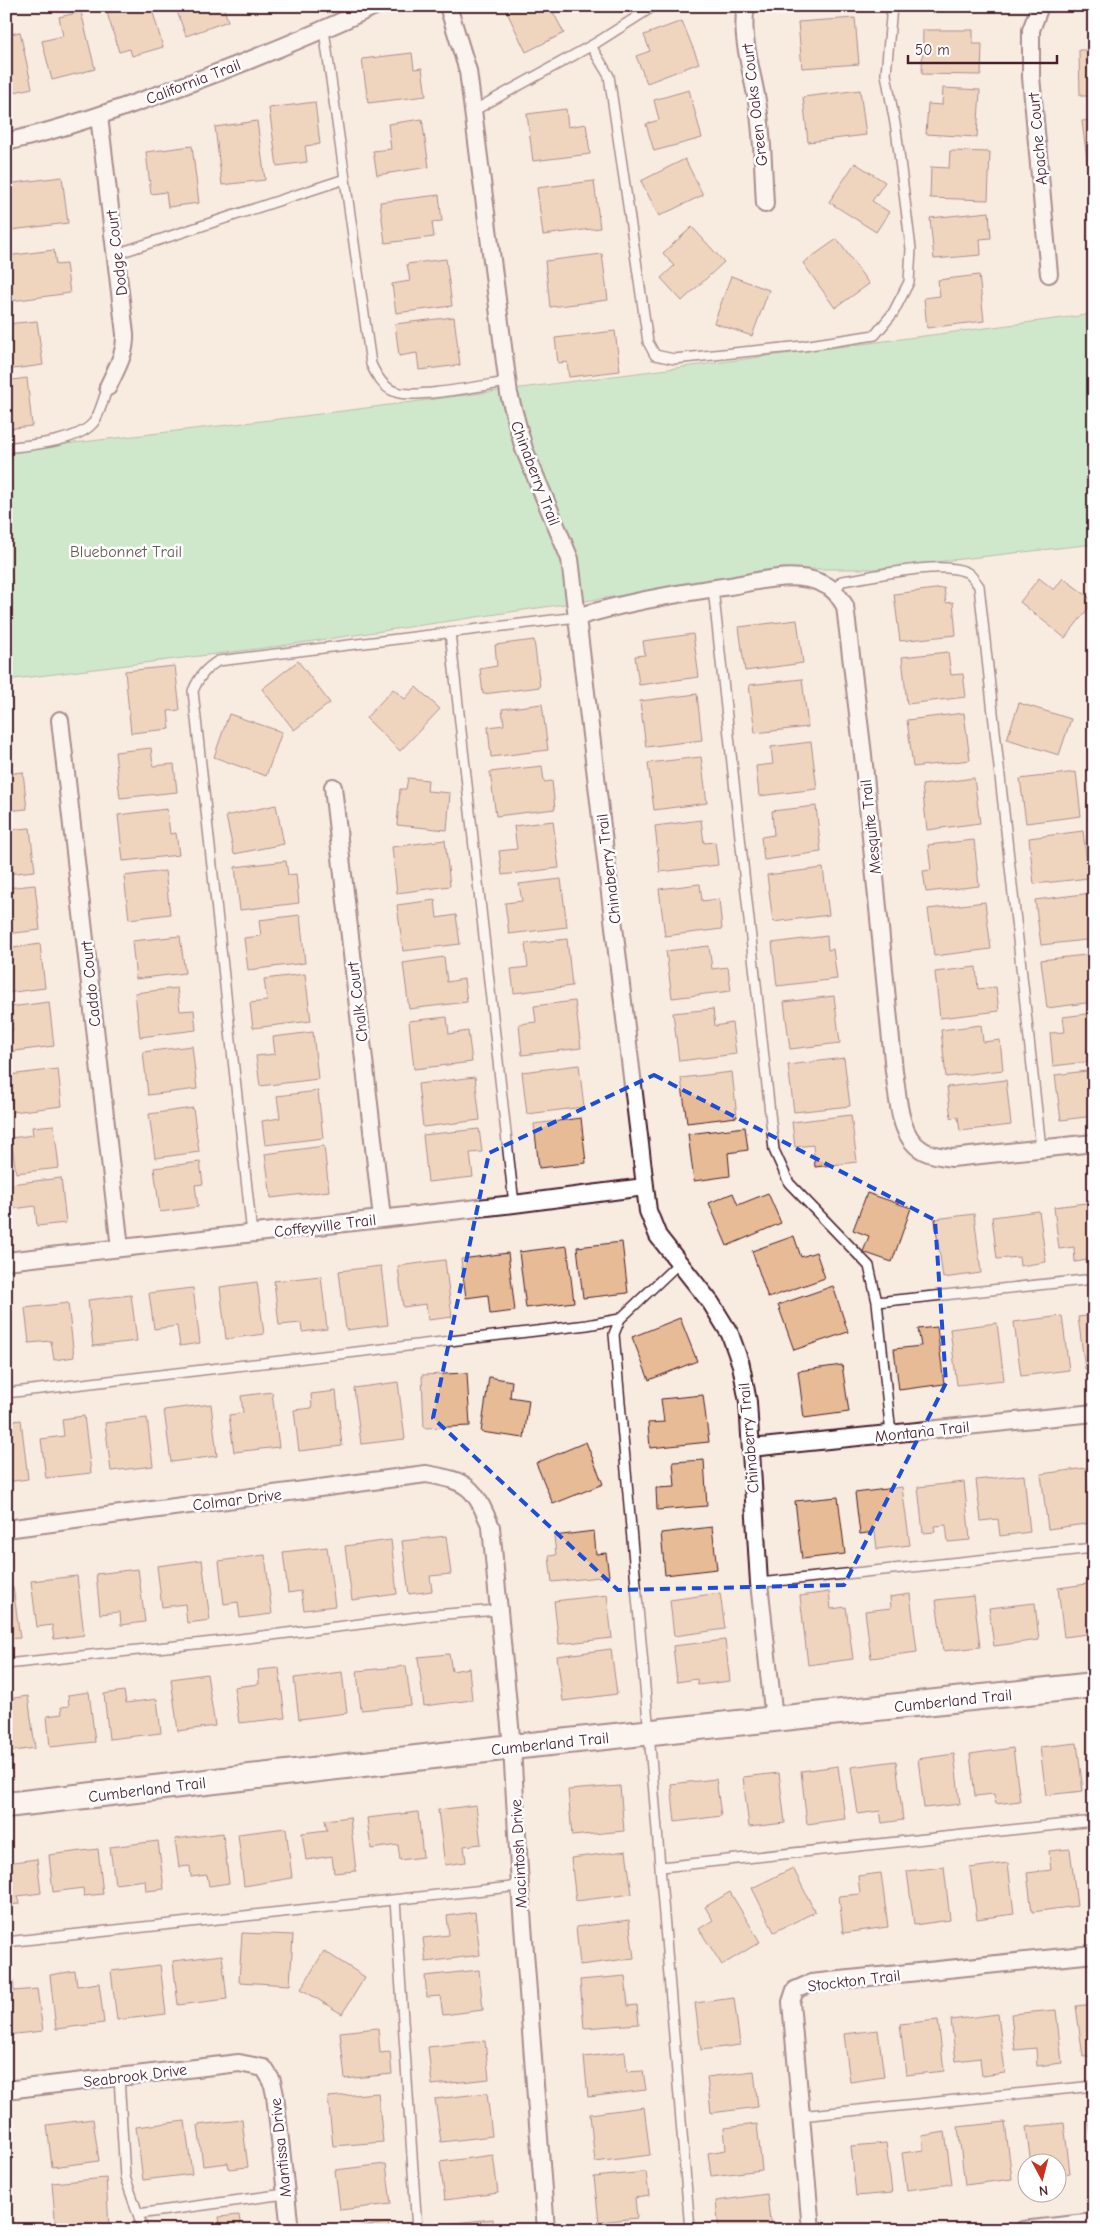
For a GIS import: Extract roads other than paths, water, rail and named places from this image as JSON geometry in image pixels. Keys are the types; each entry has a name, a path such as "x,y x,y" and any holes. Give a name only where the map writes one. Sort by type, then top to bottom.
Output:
{"street":[{"name":"California Trail","path":"6,142 99,116 210,76 324,30 375,6"},
{"name":"Chinaberry Trail","path":"448,6 463,48 468,71 508,382 515,419 524,448 570,559 648,1211 658,1236 712,1303 730,1334 741,1365 751,1448 759,1583 774,1719"},
{"name":"Green Oaks Court","path":"746,6 744,18 751,74 757,101 765,204"},
{"name":"Apache Court","path":"1040,6 1031,30 1031,77 1049,274"},
{"name":"Dodge Court","path":"99,116 126,346 108,387"},
{"path":"577,617 614,606 714,588 790,577 820,582 835,590"},
{"name":"Mesquite Trail","path":"835,590 845,606 863,755 894,1071 903,1122 909,1137 920,1150 934,1156 952,1158 1094,1143"},
{"name":"Caddo Court","path":"60,720 120,1248"},
{"name":"Chalk Court","path":"333,787 382,1218"},
{"name":"Coffeyville Trail","path":"6,1261 514,1204 644,1187"},
{"name":"Montana Trail","path":"751,1448 1094,1413"},
{"name":"Colmar Drive","path":"6,1529 426,1474 453,1479 466,1485"},
{"name":"Macintosh Drive","path":"466,1485 481,1504 491,1527 512,1747 520,1886 546,2230"},
{"name":"Cumberland Trail","path":"6,1805 512,1747 1094,1685"},
{"name":"Stockton Trail","path":"811,2230 790,2002 795,1990 811,1983 1094,1954"},
{"name":"Seabrook Drive","path":"6,2090 239,2062 264,2068"},
{"name":"Mantissa Drive","path":"264,2068 272,2081 275,2095 290,2230"},
{"path":"1023,2230 1094,2222"}],"lane":[{"path":"473,111 591,46 654,6"},
{"path":"591,46 609,76 643,315 648,342 655,355 674,359 803,346 875,335 893,313 908,282 911,249 896,129 886,74 892,6"},
{"path":"324,30 371,364 379,380 396,392 422,393 508,382"},
{"path":"116,254 345,179"},
{"path":"6,448 52,442 74,435 93,423 108,387"},
{"path":"835,590 842,581 952,567 968,573 979,586 1041,1148"},
{"path":"714,588 774,1150 789,1183 869,1266 877,1302 891,1434"},
{"path":"252,1234 193,691 204,670 218,661 577,617"},
{"path":"450,633 514,1204"},
{"path":"679,1263 620,1319 614,1334 661,1867 690,2230"},
{"path":"877,1302 1094,1279"},
{"path":"6,1393 587,1325 620,1319"},
{"path":"759,1583 1094,1548"},
{"path":"6,1664 498,1610"},
{"path":"661,1867 1094,1821"},
{"path":"6,1942 520,1886"},
{"path":"395,1900 417,2230"},
{"path":"118,2077 125,2177 143,2230"},
{"path":"800,2116 1094,2086"},
{"path":"138,2214 285,2194"}],"park label":[{"name":"Bluebonnet Trail","path":"126,551"}]}
